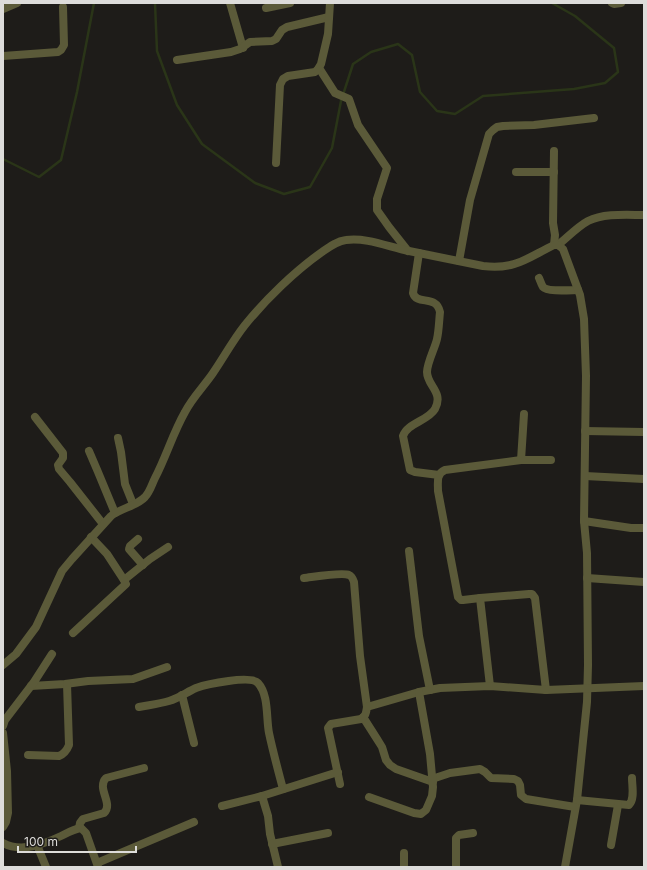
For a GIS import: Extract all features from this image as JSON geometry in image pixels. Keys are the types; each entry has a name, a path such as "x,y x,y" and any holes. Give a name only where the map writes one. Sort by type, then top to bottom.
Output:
{"street":[{"path":"3,9 17,3"},
{"path":"230,3 243,48"},
{"path":"266,8 290,3"},
{"path":"276,162 280,85 285,77 315,72 319,68 328,34 330,3"},
{"path":"612,3 621,3"},
{"path":"3,56 58,52 61,50 64,45 63,7"},
{"path":"178,60 231,52 243,48 250,42 276,39 282,30 295,24 329,17"},
{"path":"319,68 335,93 349,99 358,125 387,168 377,199 377,210 408,251"},
{"path":"459,261 470,200 490,134 493,130 497,127 503,126 534,125 594,118"},
{"path":"554,151 554,235 556,245 563,249 578,290 582,306 584,319 586,376 584,521 587,553 587,702 576,803 565,867"},
{"path":"516,172 554,172"},
{"path":"3,665 16,654 36,627 62,571 72,559 103,524 115,513 140,501 148,493 185,410 214,372 241,330 264,303 295,274 324,251 344,240 367,241 459,261 494,267 509,266 517,264 556,245 588,221 618,215 644,215"},
{"path":"419,253 412,293 413,296 417,299 434,302 439,308 440,312 437,339 427,372 438,395 438,399 433,412 407,430 403,436 410,470 439,475"},
{"path":"539,278 545,289 578,290"},
{"path":"521,460 524,414"},
{"path":"35,417 63,453 64,456 58,465 58,469 103,524"},
{"path":"585,431 644,432"},
{"path":"118,438 125,484 133,504"},
{"path":"89,451 115,513"},
{"path":"546,690 536,598 529,594 463,600 458,597 438,491 438,479 441,472 445,470 521,460 551,460"},
{"path":"585,476 644,479"},
{"path":"584,521 631,528 644,528"},
{"path":"73,633 126,584 107,554 91,537"},
{"path":"138,539 130,546 129,549 143,565"},
{"path":"124,580 168,547"},
{"path":"409,551 419,636 430,690"},
{"path":"304,578 342,574 350,575 354,579 360,656 367,707 366,715 361,719 331,724 328,728 340,784"},
{"path":"587,578 644,582"},
{"path":"480,598 490,686"},
{"path":"3,726 5,720 31,686 52,654"},
{"path":"31,686 133,679 167,667"},
{"path":"139,708 175,699 195,688 205,685 242,679 257,682 263,691 266,703 269,732 283,789"},
{"path":"28,755 59,756 68,748 67,684"},
{"path":"367,707 419,692 440,688 490,686 546,690 644,686"},
{"path":"369,797 414,813 421,814 426,810 433,792 433,780 419,692"},
{"path":"182,695 194,742"},
{"path":"363,717 380,743 386,760 390,765 396,769 433,780 450,774 480,769 492,778 514,779 518,781 521,795 526,799 629,805 632,802 632,778"},
{"path":"3,733 8,813 3,827"},
{"path":"79,828 83,819 104,813 106,811 107,806 102,782 106,778 144,768"},
{"path":"222,806 262,796 338,772"},
{"path":"262,796 268,816 272,844 278,867"},
{"path":"611,845 618,804"},
{"path":"79,828 86,833 98,865 194,822"},
{"path":"3,843 13,847 37,845 79,828"},
{"path":"272,844 328,833"},
{"path":"456,867 456,838 459,835 473,833"},
{"path":"37,845 46,867"},
{"path":"404,853 404,867"}],"waterway":[{"path":"3,159 39,177 61,160 77,92 94,3"},
{"path":"155,3 157,51 177,105 202,144 255,183 284,194 310,187 332,148 341,101 353,64 371,52 398,44 412,55 420,92 437,111 455,114 483,96 574,89 605,83 618,72 614,48 575,16 552,3"}]}
